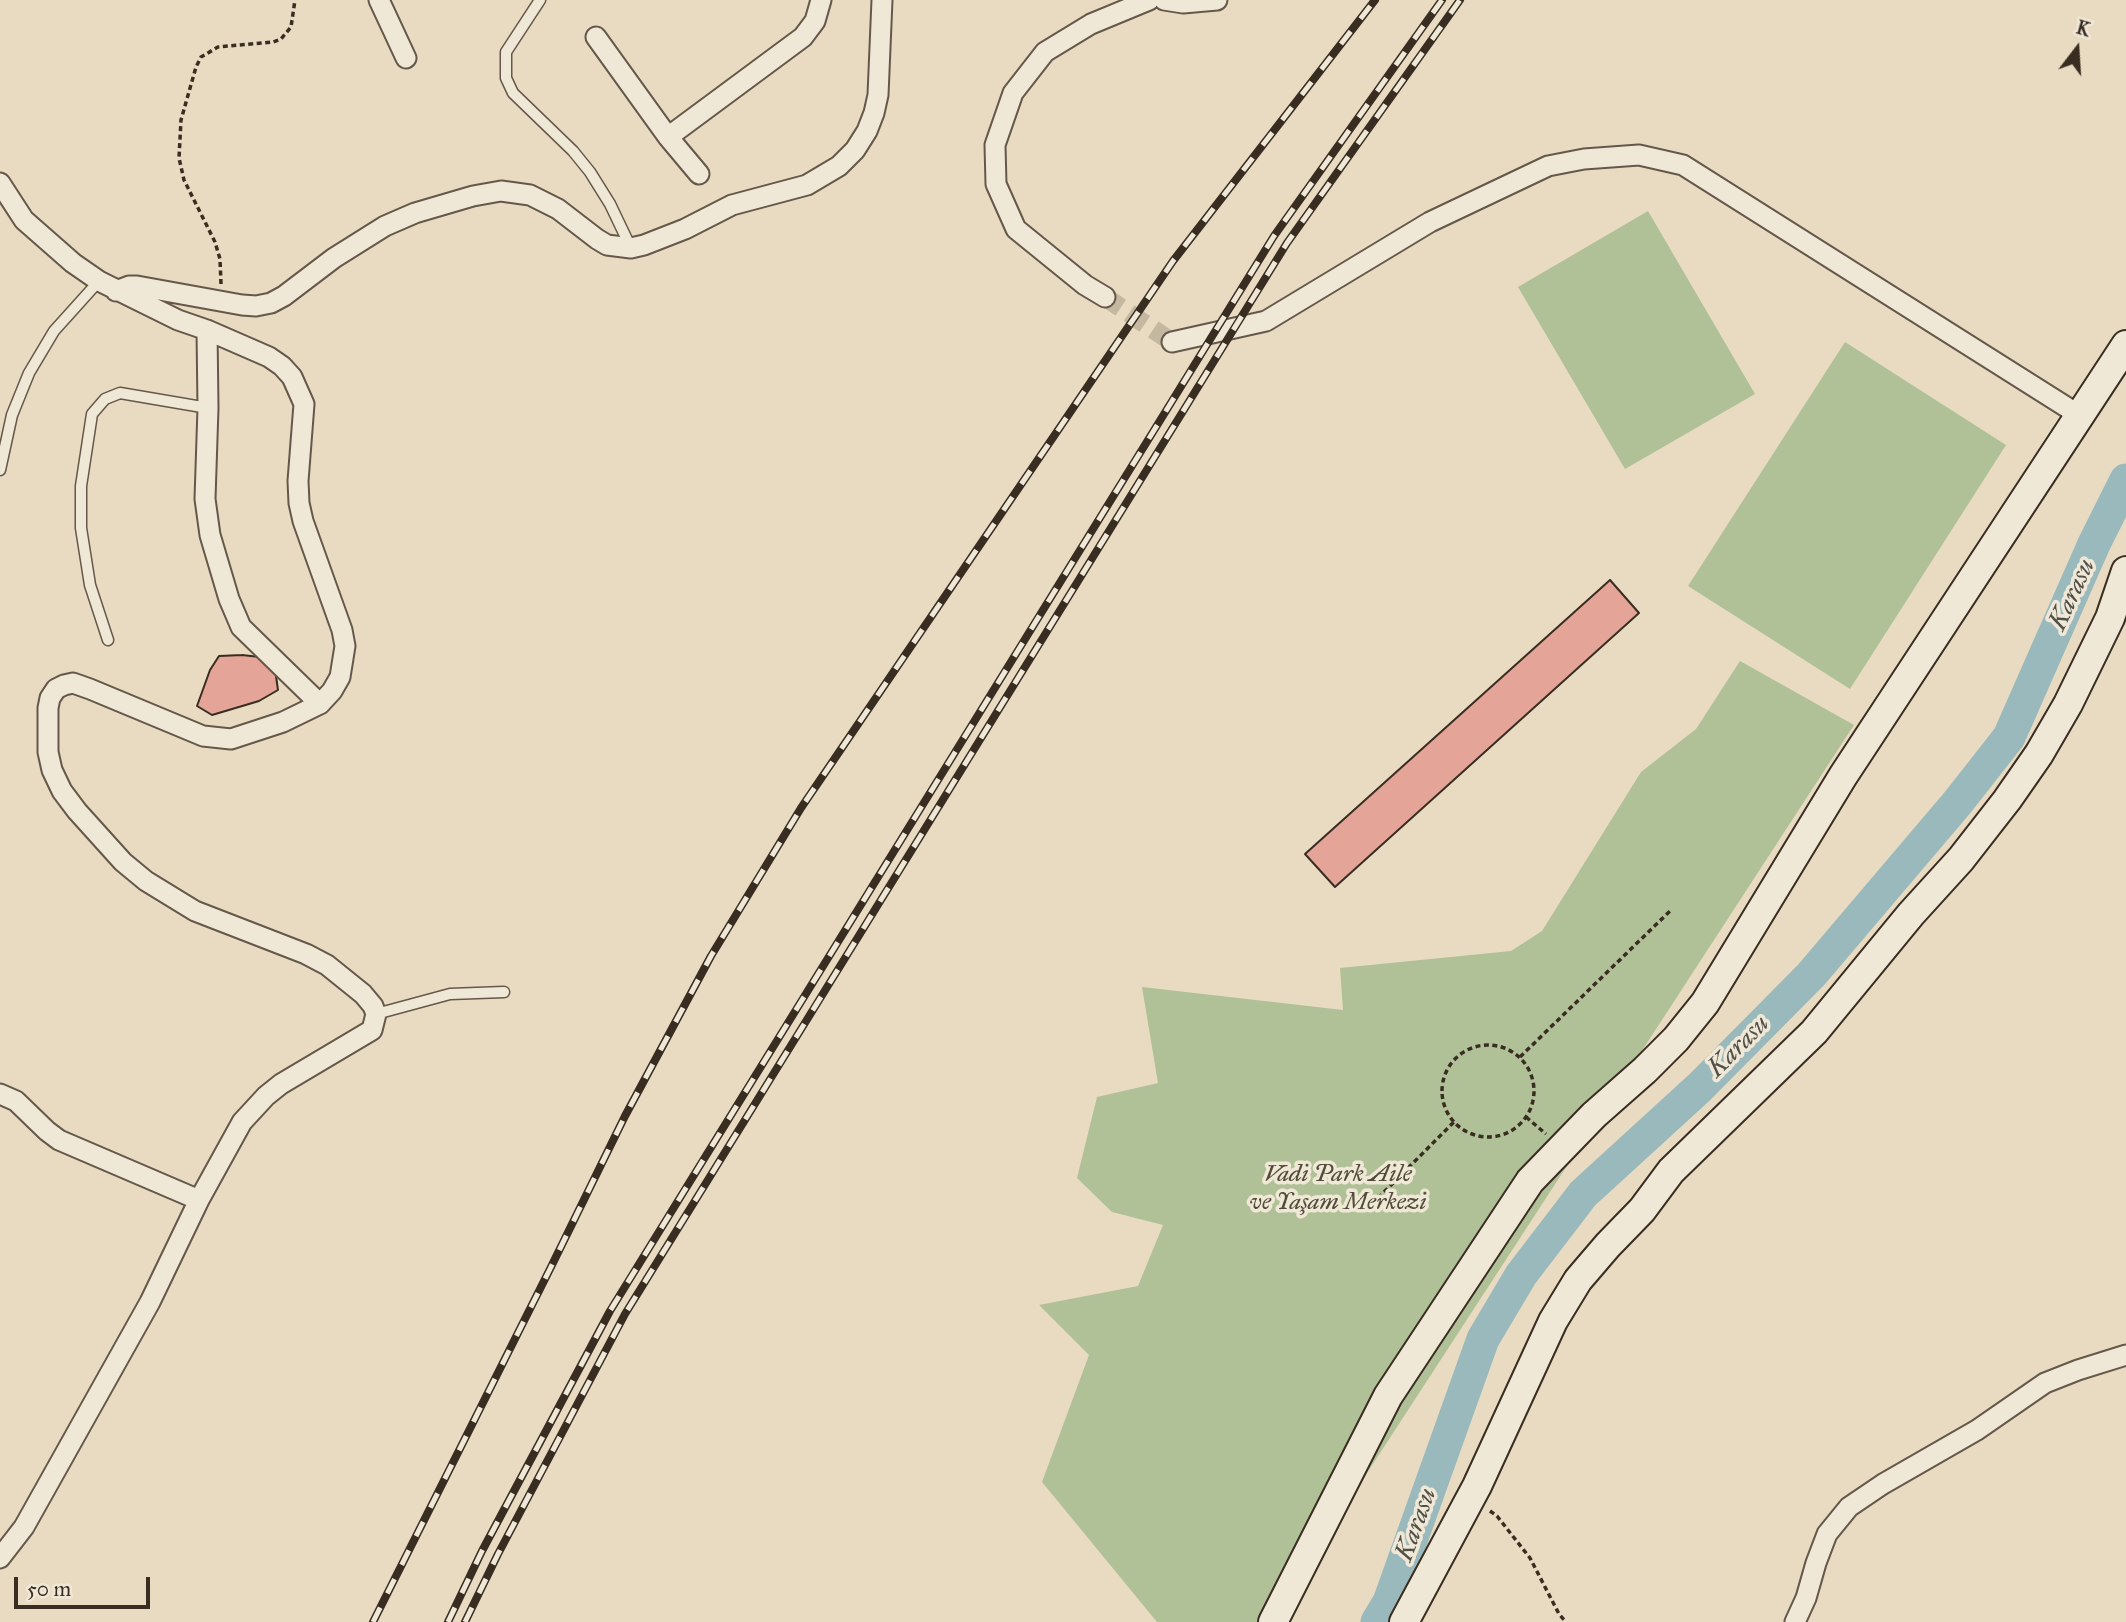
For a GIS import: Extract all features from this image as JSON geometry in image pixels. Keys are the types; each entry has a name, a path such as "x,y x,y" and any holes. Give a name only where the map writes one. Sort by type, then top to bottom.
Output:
{"street":[{"path":"379,0 406,58"},
{"path":"668,137 803,37 815,21 821,0"},
{"path":"108,286 137,286 249,305 271,303 385,226 446,202 501,191 543,200 597,239 618,247 645,245 685,229 732,205 807,185 839,166 855,150 867,131 878,94 881,0"},
{"path":"1105,297 1085,285 1016,229 996,184 995,145 1013,93 1045,52 1091,24 1149,0"},
{"path":"1164,0 1183,3 1217,0"},
{"path":"596,37 668,137 699,174"},
{"path":"1172,342 1266,321 1430,222 1548,166 1584,159 1639,155 1683,165 2079,415"},
{"path":"0,183 24,220 73,263 108,286 178,320 269,357 282,366 299,390 304,404 298,481 303,521 342,629 345,646 340,677 320,704 283,722 244,736 217,739 203,736 82,686 64,685 56,689 50,698 48,752 52,770 62,791 123,862 138,875 195,911 306,954 327,965 363,994 376,1014 376,1023 365,1035 281,1084 252,1109 242,1122 199,1200 150,1302 24,1527 0,1558"},
{"path":"207,330 205,499 210,535 229,599 241,627 320,704"},
{"path":"1273,1622 1388,1396 1530,1181 1594,1115 1646,1070 1706,1003 1843,776 2126,345"},
{"path":"1404,1622 1470,1499 1553,1321 1578,1280 1642,1210 1671,1171 1814,1032 1911,914 1961,859 1999,810 2039,754 2068,704 2110,618 2126,571"},
{"path":"0,1094 16,1101 59,1140 199,1200"},
{"path":"1795,1622 1806,1598 1827,1534 1856,1501 1977,1430 2045,1383 2126,1355"}],"lane":[{"path":"540,0 506,52 506,78 513,93 573,151 590,172 610,204 631,248"},
{"path":"0,470 12,415 29,373 54,331 108,286"},
{"path":"108,640 90,585 81,528 81,486 92,414 105,399 120,393 208,408"},
{"path":"376,1014 450,993 505,992"}],"path":[{"path":"220,300 221,273 215,242 184,180 179,158 181,120 201,57 218,47 281,39 291,27 295,0"},
{"path":"1520,1057 1671,910"},
{"path":"1476,1046 1507,1048 1520,1057 1529,1069 1534,1090 1530,1113 1520,1125 1507,1134 1492,1137 1477,1136 1463,1130 1454,1122 1444,1106 1441,1091 1451,1062 1462,1052 1476,1046"},
{"path":"1366,1210 1454,1122"},
{"path":"1470,1499 1497,1516 1530,1558 1559,1614 1566,1622"}],"green space":[{"path":"1648,211 1755,394 1625,469 1518,287"},
{"path":"1845,342 2006,445 1850,689 1688,586"},
{"name":"Vadi Park Aile ve Yaşam Merkezi","path":"1740,661 1854,725 1270,1622 1157,1622 1042,1482 1089,1355 1039,1305 1138,1286 1163,1225 1112,1212 1077,1178 1097,1097 1158,1083 1142,987 1343,1010 1340,968 1511,951 1542,931 1641,772 1696,729"}],"building":[{"path":"1610,580 1639,613 1335,887 1305,854"},
{"path":"219,656 260,657 275,669 278,690 259,701 212,715 197,706 210,670"}],"waterway":[{"name":"Karasu","path":"1377,1622 1389,1602 1483,1339 1521,1275 1583,1194 1700,1087 1811,975 1958,802 2009,737 2094,544 2126,480"}],"tunnel":[{"path":"1105,297 1172,342"}],"railway":[{"path":"373,1622 625,1116 711,956 801,808 1173,261 1375,0"},
{"path":"448,1622 482,1551 610,1311 1274,236 1442,0"},
{"path":"465,1622 625,1314 1287,243 1460,0"}]}
